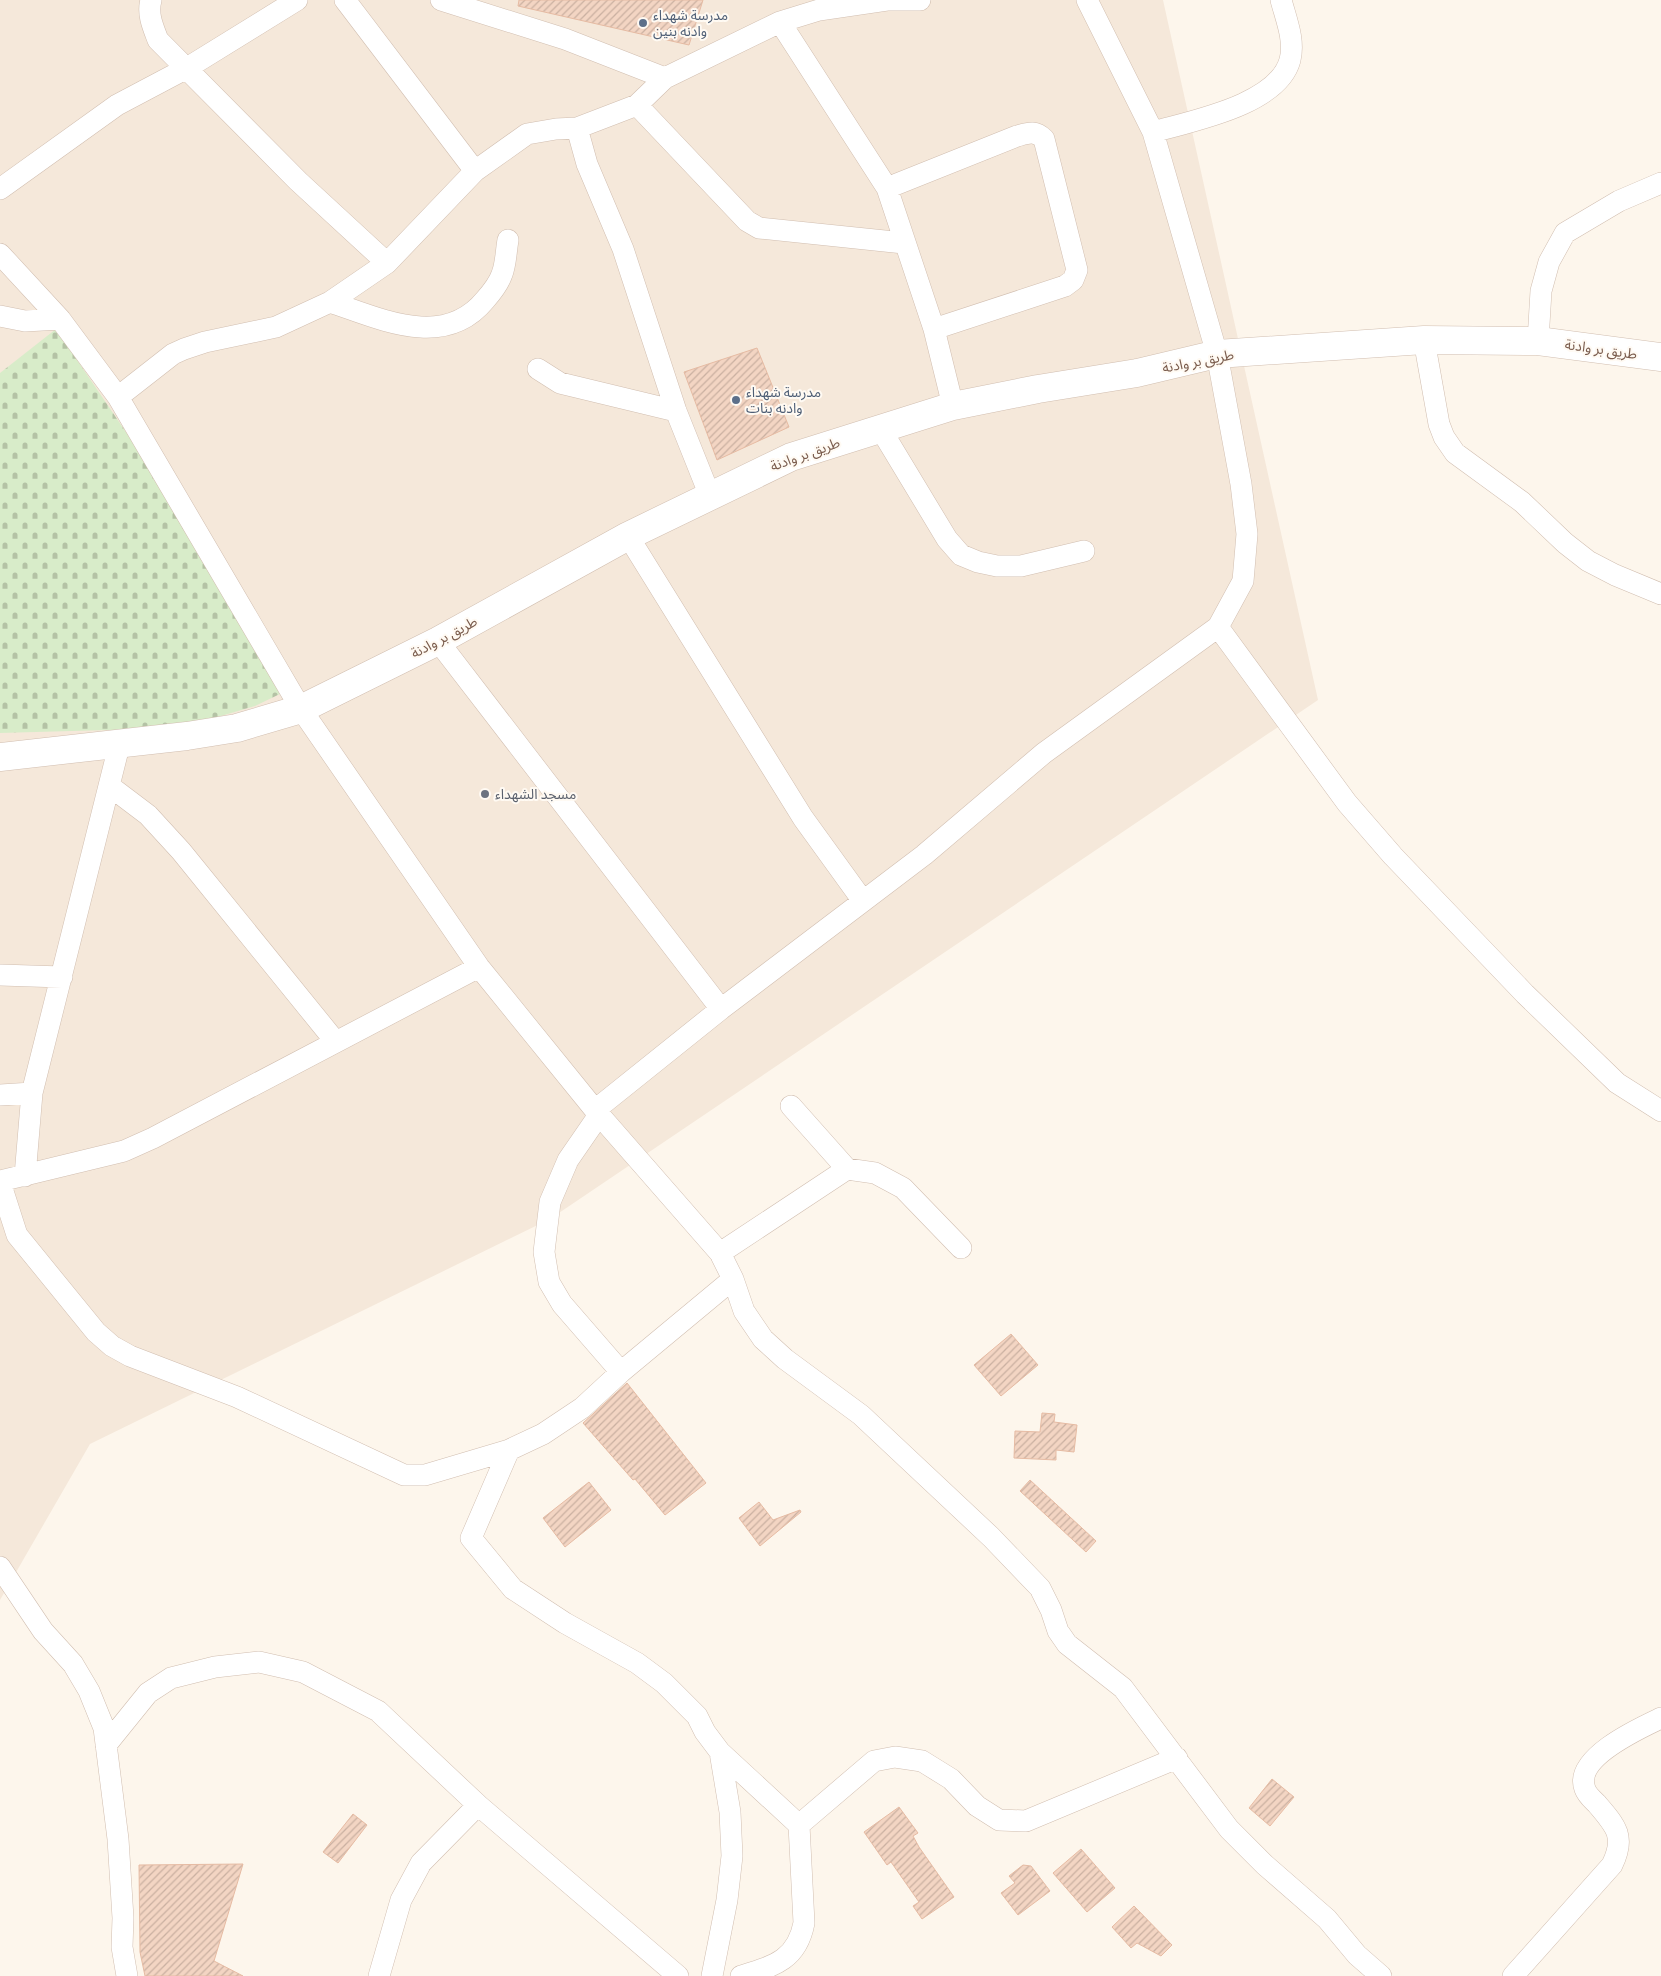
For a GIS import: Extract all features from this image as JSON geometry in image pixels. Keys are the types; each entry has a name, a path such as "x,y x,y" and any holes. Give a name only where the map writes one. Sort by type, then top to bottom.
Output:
{"street":[{"path":"151,0 149,8 151,23 158,40 298,180 387,263"},
{"path":"0,189 117,105 187,68 297,0"},
{"path":"345,0 475,171"},
{"path":"442,0 565,39 665,78"},
{"path":"118,396 173,354 184,349 205,342 276,326 330,302 387,263 475,171 527,134 556,129 577,128 637,104 665,78 780,22 820,10 887,0 920,0"},
{"path":"621,1372 562,1304 549,1282 545,1268 544,1252 550,1202 568,1160 597,1113 721,1009 924,855 1044,753 1218,627 1243,582 1247,534 1241,484 1217,354 1153,132 1087,0"},
{"path":"1153,132 1218,114 1247,103 1264,93 1278,79 1290,60 1291,36 1281,0"},
{"path":"780,22 887,188 934,330 953,406"},
{"path":"637,104 747,220 760,228 904,244"},
{"path":"577,128 587,164 623,249 676,411 710,496"},
{"path":"887,188 1016,136 1031,132 1039,134 1044,139 1077,270 1074,280 1065,286 934,330"},
{"path":"1538,341 1541,291 1549,262 1565,233 1619,201 1661,184"},
{"path":"330,302 400,324 432,328 446,327 468,318 492,291 502,274 508,240"},
{"path":"0,254 60,319 118,396 301,709 479,967 597,1113 720,1253 734,1279 744,1310 763,1339 785,1359 861,1415 991,1537 1040,1588 1051,1610 1058,1631 1067,1644 1123,1688 1229,1829 1265,1865 1327,1919 1357,1955 1381,1976"},
{"path":"0,316 25,321 60,319"},
{"path":"1424,340 1439,424 1444,437 1455,453 1522,502 1565,543 1588,561 1615,575 1661,594"},
{"name":"طريق بر وادنة","path":"0,757 237,728 301,709 438,641 628,536 791,457 953,406 1038,389 1137,373 1217,354 1424,340 1538,341 1661,358"},
{"path":"538,369 560,383 676,411"},
{"path":"880,428 947,539 961,556 997,566 1021,566 1084,551"},
{"path":"628,536 803,818 864,901"},
{"path":"1218,627 1347,803 1393,856 1525,994 1617,1083 1661,1111"},
{"path":"438,641 721,1009"},
{"path":"25,1176 32,1093 120,742"},
{"path":"110,787 148,815 182,851 335,1041"},
{"path":"479,967 153,1138 124,1151 0,1181 14,1228 20,1240 96,1332 112,1346 124,1353 237,1397 404,1475 425,1475 509,1450 543,1434 582,1408 621,1372 734,1279"},
{"path":"0,975 62,977"},
{"path":"0,1095 32,1093"},
{"path":"791,1106 847,1169 875,1173 903,1188 961,1248"},
{"path":"720,1253 847,1169"},
{"path":"509,1450 471,1538 513,1589 565,1622 637,1663 664,1683 697,1716 704,1732 720,1752 800,1826 804,1923 801,1937 790,1955 784,1959 771,1967 741,1976"},
{"path":"0,1567 44,1631 73,1664 93,1700 104,1728 118,1839 123,1918 122,1947 127,1976"},
{"path":"106,1745 148,1693 171,1678 215,1667 259,1662 303,1672 378,1711 478,1805 678,1976"},
{"path":"1513,1976 1612,1865 1617,1855 1620,1844 1618,1833 1610,1818 1585,1789 1584,1777 1589,1765 1616,1742 1661,1718"},
{"path":"712,1976 732,1856 730,1812 720,1752"},
{"path":"800,1826 874,1761 895,1757 922,1761 951,1779 977,1806 999,1820 1026,1821 1177,1758"},
{"path":"379,1976 401,1900 421,1862 478,1805"}],"shaded area":[{"path":"0,0 1163,0 1318,700 550,1219 90,1444 0,1600"}],"green space":[{"path":"56,329 151,469 282,693 255,706 180,728 0,733 0,373"}],"building":[{"name":"مدرسة شهداء وادنه بنين","path":"519,0 703,0 689,45 518,6"},
{"name":"مدرسة شهداء وادنه بنات","path":"757,348 789,427 717,460 684,372"},
{"path":"1011,1334 1038,1365 1001,1396 974,1365"},
{"path":"627,1383 706,1483 665,1515 635,1479 633,1480 583,1423"},
{"path":"1042,1413 1055,1414 1054,1422 1077,1425 1074,1452 1056,1450 1056,1460 1014,1458 1015,1431 1040,1432"},
{"path":"1030,1480 1096,1541 1086,1552 1020,1491"},
{"path":"589,1482 611,1510 565,1547 543,1518"},
{"path":"759,1502 773,1520 800,1510 801,1512 760,1546 739,1518"},
{"path":"1272,1779 1294,1797 1270,1826 1249,1808"},
{"path":"899,1807 918,1833 913,1836 919,1847 954,1897 922,1919 913,1906 919,1902 891,1862 887,1865 864,1832"},
{"path":"353,1814 367,1825 338,1863 323,1852"},
{"path":"1081,1849 1115,1888 1087,1912 1053,1873"},
{"path":"243,1864 214,1961 243,1976 145,1976 140,1952 139,1865"},
{"path":"1023,1865 1031,1866 1050,1891 1018,1915 1001,1893 1015,1883 1009,1876"},
{"path":"1134,1906 1172,1945 1161,1956 1137,1943 1131,1948 1112,1927"}],"place":[{"name":"مدرسة شهداء وادنه بنين","path":"643,23"},
{"name":"مدرسة شهداء وادنه بنات","path":"736,400"},
{"name":"مسجد الشهداء","path":"485,794"}]}
